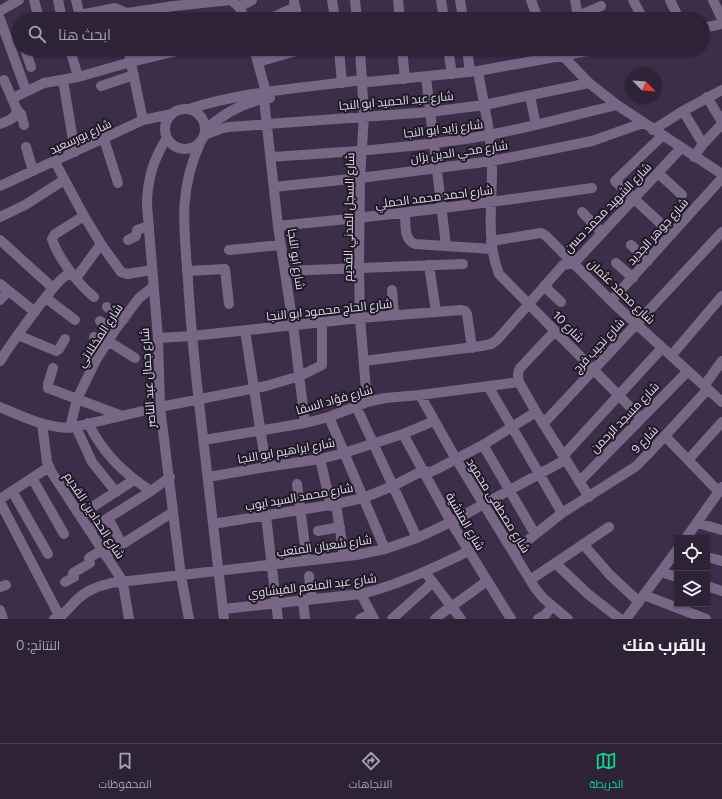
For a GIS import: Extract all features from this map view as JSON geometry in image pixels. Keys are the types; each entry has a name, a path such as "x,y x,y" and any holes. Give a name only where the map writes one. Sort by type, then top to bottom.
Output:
{"street":[{"path":"0,11 19,0"},
{"path":"34,0 37,12"},
{"path":"58,0 61,12"},
{"path":"76,0 79,12"},
{"path":"132,12 173,3 234,3 252,0"},
{"path":"332,0 334,12"},
{"path":"356,0 357,12"},
{"path":"398,0 399,12"},
{"path":"441,0 443,12"},
{"path":"460,0 462,12"},
{"path":"531,0 535,12"},
{"path":"575,0 575,12"},
{"path":"633,0 639,12"},
{"path":"670,0 676,12"},
{"path":"713,0 722,19"},
{"path":"234,3 241,12"},
{"path":"280,12 295,3"},
{"path":"587,12 601,6"},
{"path":"99,12 114,8 121,10"},
{"path":"0,19 4,44 12,54"},
{"path":"710,27 722,24"},
{"path":"14,56 24,86"},
{"path":"27,56 31,67"},
{"path":"72,56 78,77"},
{"path":"130,56 143,120"},
{"path":"13,98 44,83 78,77 156,56"},
{"name":"شارع ابو النجا","path":"256,56 265,96 278,226 300,376 304,423"},
{"path":"258,62 279,56"},
{"path":"340,56 342,83"},
{"name":"شارع السجل المدني القديم","path":"361,56 364,83 364,116 360,178 358,268 360,318 367,402"},
{"path":"403,56 405,79"},
{"path":"449,56 452,74"},
{"name":"شارع 10","path":"469,56 484,105 489,135 492,161 492,245 499,274 641,418"},
{"path":"364,83 342,83 265,96 227,112 191,148 182,149 173,145 165,133 166,122 172,114 179,110 189,109 219,100 265,96 364,83 474,72 547,56"},
{"path":"558,56 616,105 722,174"},
{"path":"101,86 134,75"},
{"path":"426,77 446,246"},
{"path":"4,80 21,114 24,125"},
{"path":"63,80 75,152"},
{"name":"شارع عبد الحميد ابو النجا","path":"203,136 228,127 430,112 484,105 589,83"},
{"path":"653,130 683,110 722,90"},
{"path":"530,96 536,125"},
{"path":"694,157 703,144 721,126 707,97"},
{"name":"شارع زايد ابو النجا","path":"271,157 434,143 489,135 616,105"},
{"path":"189,109 198,113 205,126 203,136 190,170 184,198 184,226 192,336 224,614"},
{"path":"0,124 16,116 18,110"},
{"path":"683,110 703,144"},
{"name":"شارع بورسعيد","path":"0,186 55,162 143,120 172,114"},
{"name":"شارع محي الدين بزان","path":"274,187 360,178 492,161 592,141 643,122"},
{"path":"662,136 615,181 672,234"},
{"path":"104,138 118,183"},
{"name":"شارع جمال عبد الناصر","path":"167,138 155,158 148,181 147,199 158,338 160,407 170,477 181,576 189,619"},
{"path":"26,147 33,171"},
{"name":"شارع الشهيد محمد حسن","path":"364,362 472,348 491,344 497,340 562,265 574,263 681,148"},
{"path":"55,162 101,244 123,273 127,274 152,270"},
{"path":"658,173 682,195"},
{"name":"شارع جوهر الجديد","path":"611,301 722,178"},
{"path":"0,217 31,201 64,180"},
{"name":"شارع احمد محمد الحملي","path":"278,226 492,203 592,188"},
{"path":"582,212 602,232"},
{"path":"405,213 408,240 415,244 446,246 492,245"},
{"path":"84,216 55,234 52,237 52,241 73,275 94,297"},
{"path":"128,240 136,236 137,230 149,226"},
{"name":"شارع نجيب فرج","path":"543,424 722,232"},
{"name":"شارع محمد عثمان","path":"492,245 543,234 547,236 611,301 722,402"},
{"path":"0,240 53,288"},
{"path":"0,361 53,288 65,276 76,276 79,274 101,244"},
{"path":"229,250 281,245"},
{"path":"631,245 648,261"},
{"path":"616,263 633,278"},
{"path":"285,271 463,264"},
{"path":"429,265 436,312"},
{"path":"187,271 225,269 229,304"},
{"path":"544,286 561,302"},
{"path":"0,300 4,287 35,312"},
{"name":"شارع المخللاتي","path":"73,427 77,399 86,379 115,330 139,298 153,287"},
{"path":"392,290 394,315"},
{"path":"671,356 722,296"},
{"path":"46,298 76,320"},
{"path":"107,307 124,319"},
{"name":"شارع الحاج محمود ابو النجا","path":"158,338 192,336 360,318 461,310 465,311 467,314 472,348"},
{"path":"100,321 115,330"},
{"path":"0,407 42,424 57,428 73,427 160,407 254,389 300,376 320,367 322,363 322,322"},
{"path":"245,330 266,467"},
{"path":"555,331 520,368 518,372 519,382 543,424 589,497"},
{"path":"18,335 56,351 65,339"},
{"path":"94,337 135,358"},
{"name":"شارع شعبان المتعب","path":"58,618 81,596 89,590 100,586 122,582 356,555 385,549 417,538 452,522 540,475 564,458 662,348"},
{"name":"شارع 9","path":"513,552 562,513 635,467 665,436 706,388 722,363"},
{"path":"53,368 48,388 122,416"},
{"name":"شارع مسجد الرحمن","path":"579,482 688,371"},
{"name":"شارع فؤاد السقا","path":"204,440 304,423 329,417 367,402 399,396 420,395 519,382"},
{"path":"488,386 562,513"},
{"name":"شارع مصطفى محمود","path":"420,395 456,460 539,594 568,619"},
{"path":"356,406 417,538"},
{"name":"شارع محمد السيد ايوب","path":"213,524 334,505 363,498 393,486 422,471 434,471 483,445 536,412"},
{"path":"329,417 385,549"},
{"name":"شارع ابراهيم ابو النجا","path":"208,477 320,459 344,453 403,434 434,420"},
{"path":"688,460 722,422"},
{"name":"شارع الحدادين القديم","path":"42,424 49,467 122,582 129,619"},
{"path":"88,424 108,455 116,464 134,480 151,491"},
{"path":"73,427 92,462 116,492"},
{"name":"شارع المنشية","path":"403,434 422,471 510,619"},
{"path":"665,436 719,495 688,535"},
{"path":"483,445 535,534"},
{"path":"320,459 340,527 344,556"},
{"path":"0,498 49,467"},
{"path":"89,530 151,491 170,477"},
{"path":"32,478 64,534"},
{"path":"80,515 134,480"},
{"path":"297,484 307,561"},
{"path":"12,491 48,554"},
{"path":"2,509 58,618"},
{"path":"65,582 74,577 73,573 90,563 89,558 104,553 122,544 174,512"},
{"path":"266,516 278,619"},
{"path":"108,518 122,544"},
{"path":"697,523 722,530"},
{"path":"318,531 340,527"},
{"path":"530,580 609,527"},
{"path":"583,544 610,575 641,599 706,619"},
{"name":"شارع عبد المنعم الفيشاوي","path":"224,614 276,603 361,594 383,589 425,572 469,551"},
{"path":"626,619 674,554"},
{"path":"710,558 722,561"},
{"path":"555,563 588,594 620,619"},
{"path":"425,572 461,619"},
{"path":"661,572 674,576"},
{"path":"305,619 309,576"},
{"path":"435,619 487,581"},
{"path":"392,619 433,582"},
{"path":"710,587 722,590"},
{"path":"360,619 372,616 361,594"},
{"path":"538,619 546,614 552,606"},
{"path":"0,610 3,619"}]}
